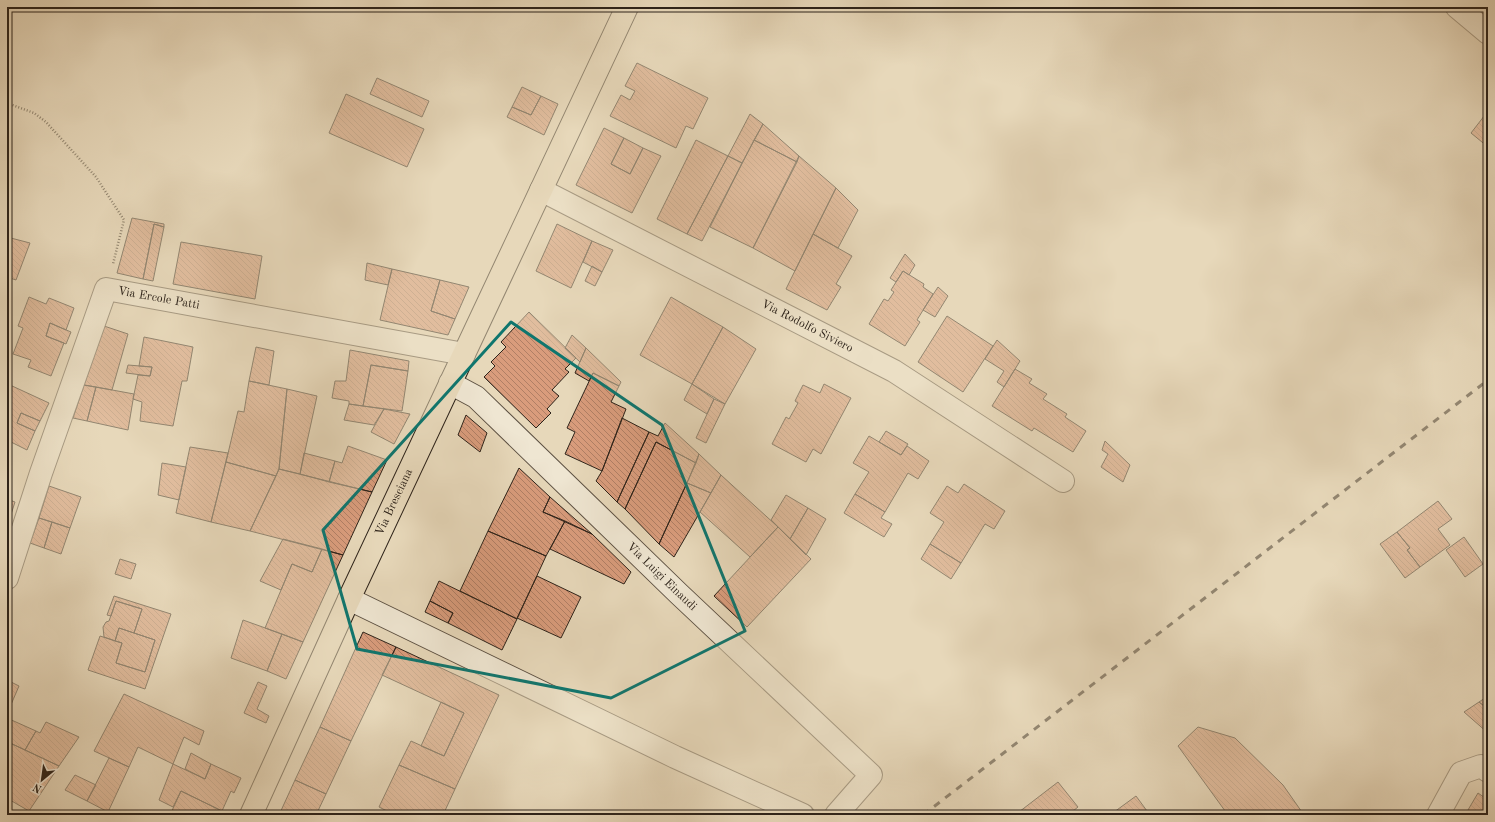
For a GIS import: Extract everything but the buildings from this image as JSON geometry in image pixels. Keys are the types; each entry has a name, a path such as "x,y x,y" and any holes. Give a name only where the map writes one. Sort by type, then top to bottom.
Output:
{"main road":[{"name":"Via Bresciana","path":"251,815 349,599 627,7"}],"street":[{"path":"1457,7 1488,33"},
{"name":"Via Rodolfo Siviero","path":"541,190 894,371 1063,481"},
{"name":"Via Ercole Patti","path":"7,578 41,473 106,289 464,354"},
{"name":"Via Luigi Einaudi","path":"450,383 476,397 679,594 871,775 836,815"},
{"path":"349,599 675,757 803,815"},
{"path":"1438,815 1461,773 1481,766 1488,772"}],"path":[{"path":"7,103 34,113 46,122 96,177 124,220 106,289"}],"highlighted area":[{"path":"511,322 662,425 745,631 611,698 357,649 323,530"}],"railway":[{"path":"923,815 1488,380"}]}
